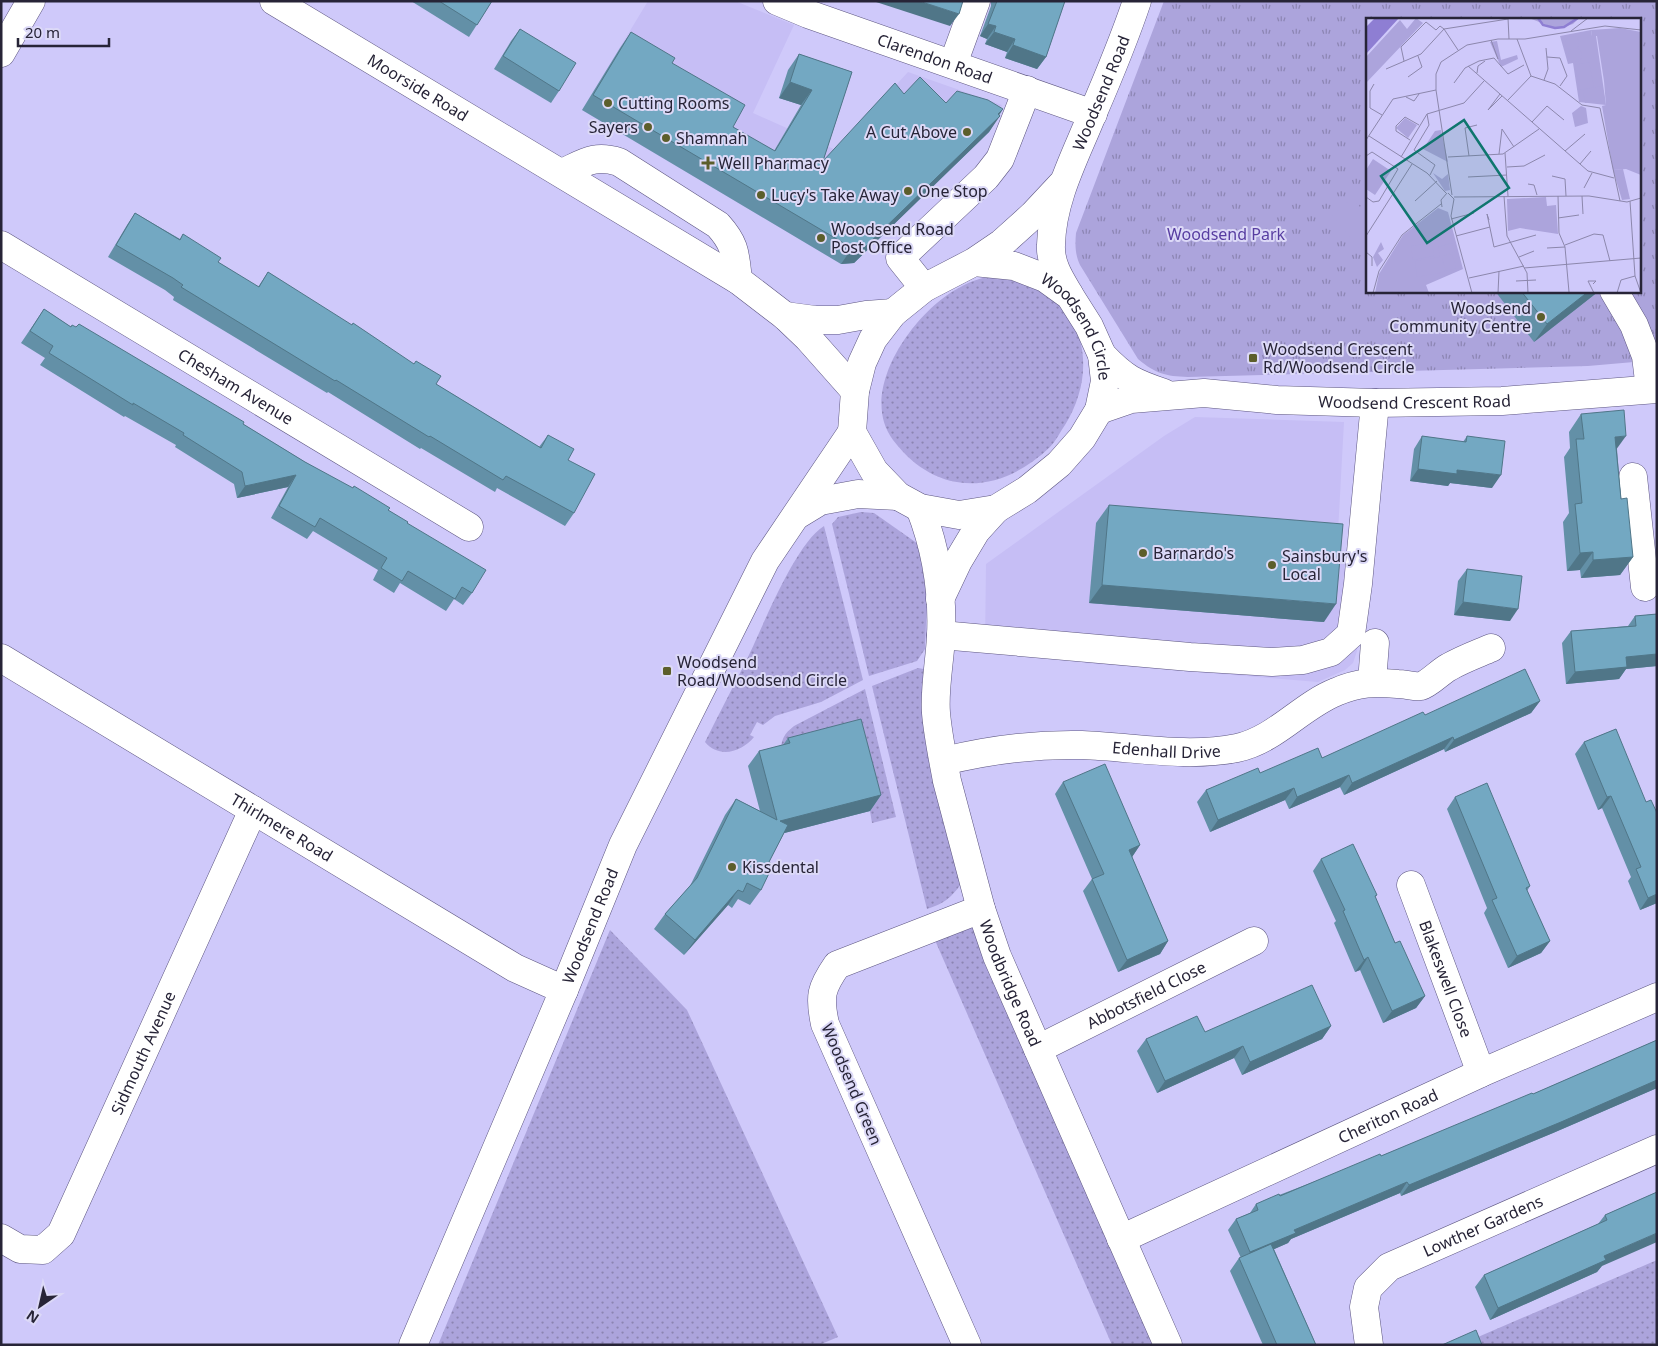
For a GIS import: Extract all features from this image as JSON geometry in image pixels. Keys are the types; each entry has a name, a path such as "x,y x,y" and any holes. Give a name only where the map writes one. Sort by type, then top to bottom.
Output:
{"street":[{"path":"1,53 31,1"},
{"name":"Moorside Road","path":"274,1 738,280 786,316 855,391"},
{"name":"Clarendon Road","path":"777,1 811,8 952,64 1093,114"},
{"path":"952,64 976,1"},
{"name":"Woodsend Road","path":"1070,296 1054,270 1050,247 1062,184 1093,114 1137,1"},
{"path":"924,288 900,258 986,177 1003,151 1027,90"},
{"path":"562,173 592,159 606,158 619,162 718,225 729,237 734,249 738,280"},
{"name":"Woodsend Road","path":"974,262 1002,243 1033,216 1062,184"},
{"name":"Chesham Avenue","path":"1,245 469,527"},
{"path":"909,502 874,471 852,432 855,391 862,363 873,339 893,313 924,288 974,262"},
{"name":"Woodsend Circle","path":"909,502 959,515 996,509 1027,490 1059,464 1082,438 1099,410 1105,381 1102,355 1089,326 1070,296 1045,278 1014,266 974,262"},
{"path":"1615,292 1634,325 1646,356 1653,389"},
{"name":"Moorside Road","path":"786,316 815,320 838,320 893,313"},
{"name":"Woodsend Crescent Road","path":"1102,355 1118,372 1135,383 1170,396"},
{"name":"Woodsend Crescent Road","path":"1099,410 1131,399 1204,393 1277,400 1375,403 1502,401 1653,389"},
{"path":"941,635 1272,662 1303,660 1331,652 1350,634 1358,584 1375,403"},
{"name":"Woodsend Road","path":"413,1345 564,990 623,845 764,561 852,432"},
{"path":"1633,477 1649,539 1645,587"},
{"name":"Woodsend Road","path":"792,518 814,504 829,499 858,494 909,502"},
{"name":"Woodbridge Road","path":"909,502 928,529 936,564 940,599 941,635 936,712 947,781 981,909 997,956 1168,1345"},
{"name":"Woodbridge Road","path":"940,599 958,561 976,531 996,509"},
{"path":"1372,682 1375,643"},
{"name":"Edenhall Drive","path":"944,761 1000,750 1042,746 1082,745 1177,752 1238,748 1278,729 1314,703 1353,685 1372,682 1422,686 1448,667 1491,648"},
{"name":"Thirlmere Road","path":"1,658 514,968 564,990"},
{"name":"Sidmouth Avenue","path":"1,1238 20,1249 42,1250 61,1234 253,810"},
{"name":"Blakeswell Close","path":"1411,885 1482,1073"},
{"name":"Woodsend Green","path":"967,1345 825,1024 821,1006 824,984 837,964 981,909"},
{"name":"Abbotsfield Close","path":"1038,1049 1254,941"},
{"name":"Cheriton Road","path":"1121,1239 1482,1073 1657,996"},
{"name":"Lowther Gardens","path":"1368,1345 1364,1307 1368,1288 1389,1267 1657,1149"}],"shaded area":[{"path":"648,1 735,1 794,25 753,113 836,150 908,72 1002,105 989,132 854,263 841,264 582,110"},
{"path":"1195,417 1344,422 1337,550 1366,553 1357,651 1353,663 1345,670 1318,682 1085,663 1085,654 985,646 986,564 1164,436"}],"green space":[{"name":"Woodsend Park","path":"1164,1 1657,1 1657,360 1588,366 1188,377 1167,375 1150,368 1138,359 1080,265 1076,249 1076,233"},
{"path":"1353,198 1366,215 1366,257 1332,215"},
{"path":"1003,274 1049,291 1067,311 1074,324 1082,349 1083,375 1077,401 1056,439 1050,447 1031,463 1011,474 990,481 969,483 949,480 929,472 910,459 893,440 884,421 882,400 886,377 895,356 908,335 923,316 940,300 969,283 985,277"},
{"path":"861,512 874,513 921,546 928,570 925,649 917,661 869,676 832,524 838,517"},
{"path":"824,526 863,680 821,702 775,716 763,725 757,722 750,735 754,737 749,742 730,752 717,751 705,742 791,567 813,535"},
{"path":"918,668 929,670 961,884 946,900 927,909 872,686"},
{"path":"865,689 896,817 872,823 870,811 781,752 784,737 794,726"},
{"path":"977,921 1158,1345 1112,1345 934,938"},
{"path":"610,930 687,1010 838,1337 819,1345 438,1345"},
{"path":"1657,1260 1657,1345 1481,1345 1478,1337"}],"building":[{"path":"439,1 492,1 477,25"},
{"path":"919,1 963,1 959,14"},
{"path":"997,1 1065,1 1046,57 1013,45 1015,39 994,32 996,26 988,24"},
{"path":"520,29 576,63 559,91 503,56"},
{"path":"631,32 675,58 672,63 745,105 733,127 775,151 812,90 790,82 799,54 852,72 823,161 895,83 904,94 920,77 946,103 957,91 988,100 1003,109 998,114 1000,116 865,247 852,248 593,95"},
{"path":"135,213 180,240 183,234 221,258 218,262 259,287 268,272 352,325 353,323 414,364 416,361 441,376 436,384 541,448 548,435 574,449 568,460 595,474 574,513 506,476 503,480 429,437 181,287 183,285 173,278 116,245"},
{"path":"1522,292 1588,292 1547,324"},
{"path":"44,309 71,327 72,325 76,327 79,324 244,422 243,424 305,462 353,488 354,486 390,508 388,510 407,523 486,570 472,593 462,587 455,599 408,571 402,581 381,568 387,558 320,518 315,527 279,506 296,475 245,486 242,472 183,435 184,433 133,403 133,405 49,353 53,346 30,331"},
{"path":"1624,410 1626,436 1615,437 1621,499 1627,498 1633,557 1593,560 1593,552 1580,553 1575,504 1582,503 1576,439 1584,439 1581,414"},
{"path":"1422,436 1466,442 1467,436 1505,441 1501,475 1457,470 1457,474 1418,469"},
{"path":"1109,505 1343,524 1336,604 1102,585"},
{"path":"1467,569 1522,576 1518,609 1463,602"},
{"path":"1657,614 1657,654 1626,657 1627,667 1575,672 1571,631 1636,626 1635,616"},
{"path":"1525,669 1540,701 1454,740 1453,737 1352,783 1349,775 1297,797 1294,788 1218,820 1206,790 1258,768 1260,773 1318,748 1322,758 1423,712 1425,715"},
{"path":"861,719 881,795 780,821 788,825 769,862 773,865 761,890 747,883 743,892 738,890 695,940 665,914 697,878 736,799 777,820 759,751 790,743 788,738"},
{"path":"1616,729 1646,802 1651,800 1657,813 1657,894 1648,898 1636,869 1641,867 1611,796 1607,797 1584,742"},
{"path":"1105,764 1140,845 1129,850 1168,941 1127,960 1092,879 1104,874 1063,782"},
{"path":"1487,783 1530,886 1526,888 1550,941 1517,956 1492,900 1497,898 1455,797"},
{"path":"1353,844 1377,895 1375,896 1395,943 1400,941 1425,996 1392,1011 1368,957 1364,960 1343,911 1345,910 1321,859"},
{"path":"1312,985 1331,1026 1250,1062 1243,1046 1165,1081 1146,1039 1197,1016 1205,1032"},
{"path":"1657,1040 1657,1080 1409,1185 1407,1182 1294,1230 1296,1233 1250,1252 1236,1219 1258,1210 1256,1204 1279,1194 1280,1196 1380,1154 1381,1156 1533,1094"},
{"path":"1657,1192 1657,1233 1604,1256 1606,1260 1498,1308 1484,1275 1607,1220 1605,1215"},
{"path":"1271,1244 1316,1345 1277,1345 1239,1258"},
{"path":"1476,1330 1482,1345 1442,1345"}],"place":[{"name":"Cutting Rooms","path":"608,103"},
{"name":"Sayers","path":"648,127"},
{"name":"A Cut Above","path":"967,132"},
{"name":"Shamnah","path":"666,138"},
{"name":"Well Pharmacy","path":"708,163"},
{"name":"One Stop","path":"908,191"},
{"name":"Lucy's Take Away","path":"761,195"},
{"name":"Woodsend Road Post Office","path":"821,238"},
{"name":"Woodsend Community Centre","path":"1541,317"},
{"name":"Woodsend Crescent Rd/Woodsend Circle","path":"1253,358"},
{"name":"Barnardo's","path":"1143,553"},
{"name":"Sainsbury's Local","path":"1272,565"},
{"name":"Woodsend Road/Woodsend Circle","path":"667,671"},
{"name":"Kissdental","path":"732,867"}]}
